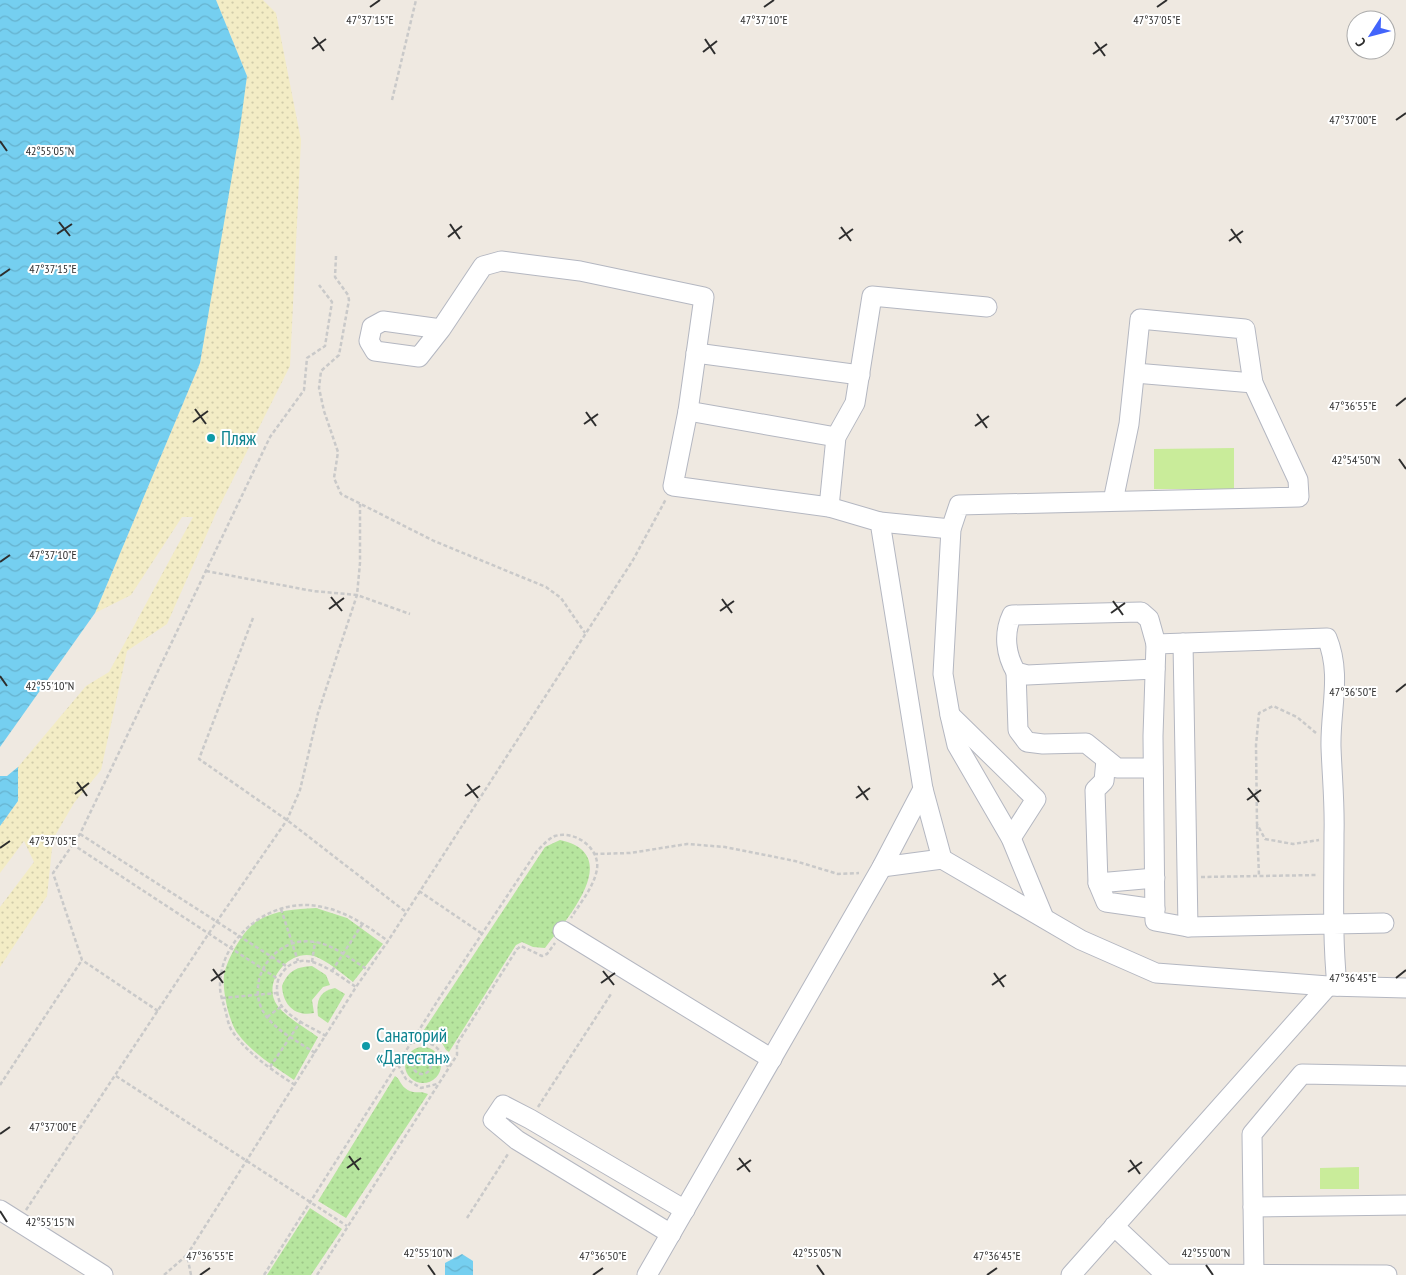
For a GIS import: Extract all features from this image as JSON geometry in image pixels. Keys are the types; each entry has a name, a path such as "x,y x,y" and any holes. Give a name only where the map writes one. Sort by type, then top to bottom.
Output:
{"street":[{"path":"441,329 483,266 501,261 580,271 704,297 688,411 673,486 829,508 880,522 951,529"},
{"path":"829,508 836,437 855,402 872,296 987,307"},
{"path":"1044,918 1011,838 957,745 950,715 943,674 951,529 959,505 1299,497 1298,480 1252,384 1245,330 1140,319 1129,424 1113,500"},
{"path":"696,353 860,375"},
{"path":"1135,374 1252,384"},
{"path":"688,411 836,437"},
{"path":"880,522 923,789 942,859"},
{"path":"1154,768 1117,768 1086,744 1027,742 1018,730 1016,672 1008,657 1007,624 1012,615 1141,612 1149,619 1156,644 1154,768 1155,921 1188,927 1384,923"},
{"path":"1071,1275 1333,986 1334,834 1331,746 1335,688 1333,654 1327,638 1156,644"},
{"path":"1183,643 1185,878 1188,927"},
{"path":"1016,672 1027,676 1155,669"},
{"path":"950,715 1036,799 1011,838"},
{"path":"1106,760 1104,781 1095,790 1098,884 1106,902 1155,909"},
{"path":"647,1275 882,867 923,789"},
{"path":"882,867 942,859 1081,940 1156,973 1333,986 1406,988"},
{"path":"1098,884 1155,878"},
{"path":"563,931 772,1059"},
{"path":"1254,1274 1252,1134 1302,1074 1406,1076"},
{"path":"671,1234 517,1140 493,1120 503,1105 685,1210"},
{"path":"1253,1207 1406,1205"},
{"path":"0,1210 94,1273"},
{"path":"1114,1226 1166,1274 1387,1275"}],"path":[{"path":"392,100 416,0"},
{"path":"336,256 335,277 348,295 349,300 339,355 321,371 320,388 338,452 334,478 341,494 434,541 546,587 561,598 572,617 585,633"},
{"path":"158,1011 82,960 53,873 80,834 270,437 304,390 307,358 325,346 332,302 319,285"},
{"path":"164,1275 187,1256 356,987 388,942 633,560 673,486"},
{"path":"18,1222 209,933 287,820 300,790 318,713 357,595 360,563 360,504"},
{"path":"206,571 313,591 357,595 410,614"},
{"path":"253,618 199,760 287,820 406,912"},
{"path":"1259,876 1256,745 1260,713 1273,706 1297,717 1331,746"},
{"path":"1257,824 1265,839 1293,844 1312,842 1334,834"},
{"path":"80,834 286,966"},
{"path":"264,1275 398,1065 410,1043 537,851 548,840 566,834 575,836 588,844 594,854 598,868 593,882 547,954 542,956 521,946 518,949 457,1044 457,1055 317,1275"},
{"path":"72,844 278,978"},
{"path":"594,854 630,853 687,844 725,847 795,861 838,874 868,873 882,867"},
{"path":"1185,878 1333,875"},
{"path":"419,891 481,933"},
{"path":"295,1085 252,1054 230,1029 220,986 224,964 239,935 249,924 281,909 316,906 345,914 388,942"},
{"path":"281,909 298,961"},
{"path":"332,972 363,924"},
{"path":"312,962 315,942"},
{"path":"315,1053 291,1037 267,1017 258,995 259,979 270,956 282,947 315,942 343,954 368,970"},
{"path":"0,1085 82,960"},
{"path":"326,1036 282,1006 277,993 278,978 286,966 298,961 312,962 356,987"},
{"path":"222,998 277,993"},
{"path":"267,1017 282,1006"},
{"path":"270,1068 302,1021"},
{"path":"410,1043 426,1042 440,1049 448,1067"},
{"path":"421,1056 427,1057 431,1062 431,1068 424,1074 417,1073 414,1068 414,1062 421,1056"},
{"path":"398,1065 406,1079 421,1088 438,1084"},
{"path":"116,1076 347,1226"},
{"path":"187,1256 191,1275"}],"sand":[{"path":"216,0 263,0 276,13 301,140 290,366 217,511 167,624 127,651 101,770 74,803 53,839 47,896 0,967 0,907 34,862 24,841 0,873 0,826 18,801 18,767 86,686 109,672 193,517 182,517 131,595 95,613 200,363 247,76"}],"green space":[{"path":"1234,448 1234,489 1154,489 1154,449"},
{"path":"560,840 579,847 588,859 590,873 577,905 566,921 545,948 533,947 522,942 516,945 449,1052 438,1036 420,1036 545,847"},
{"path":"316,908 347,918 383,944 353,982 324,961 314,956 305,955 289,961 277,974 272,991 277,1004 287,1015 318,1037 294,1080 257,1053 238,1034 227,1006 224,975 236,945 246,931 257,921 278,912"},
{"path":"312,966 326,975 330,985 323,987 312,1000 314,1013 301,1013 291,1008 288,1004 282,986 293,971 301,967"},
{"path":"335,988 345,994 328,1023 318,1016 318,1001 322,994"},
{"path":"423,1047 435,1053 441,1065 435,1077 423,1083 411,1077 405,1065 411,1053"},
{"path":"395,1076 408,1090 428,1094 346,1218 318,1201"},
{"path":"1359,1167 1359,1189 1320,1189 1320,1168"},
{"path":"310,1208 342,1229 311,1275 267,1275"}],"water":[{"path":"0,0 216,0 247,76 239,135 200,363 95,613 0,747"},
{"path":"18,767 18,801 0,826 0,776 7,776"},
{"path":"462,1254 473,1261 473,1275 445,1275 445,1263"}],"place":[{"name":"Пляж","path":"211,438"},
{"name":"Санаторий «Дагестан»","path":"366,1046"}]}
